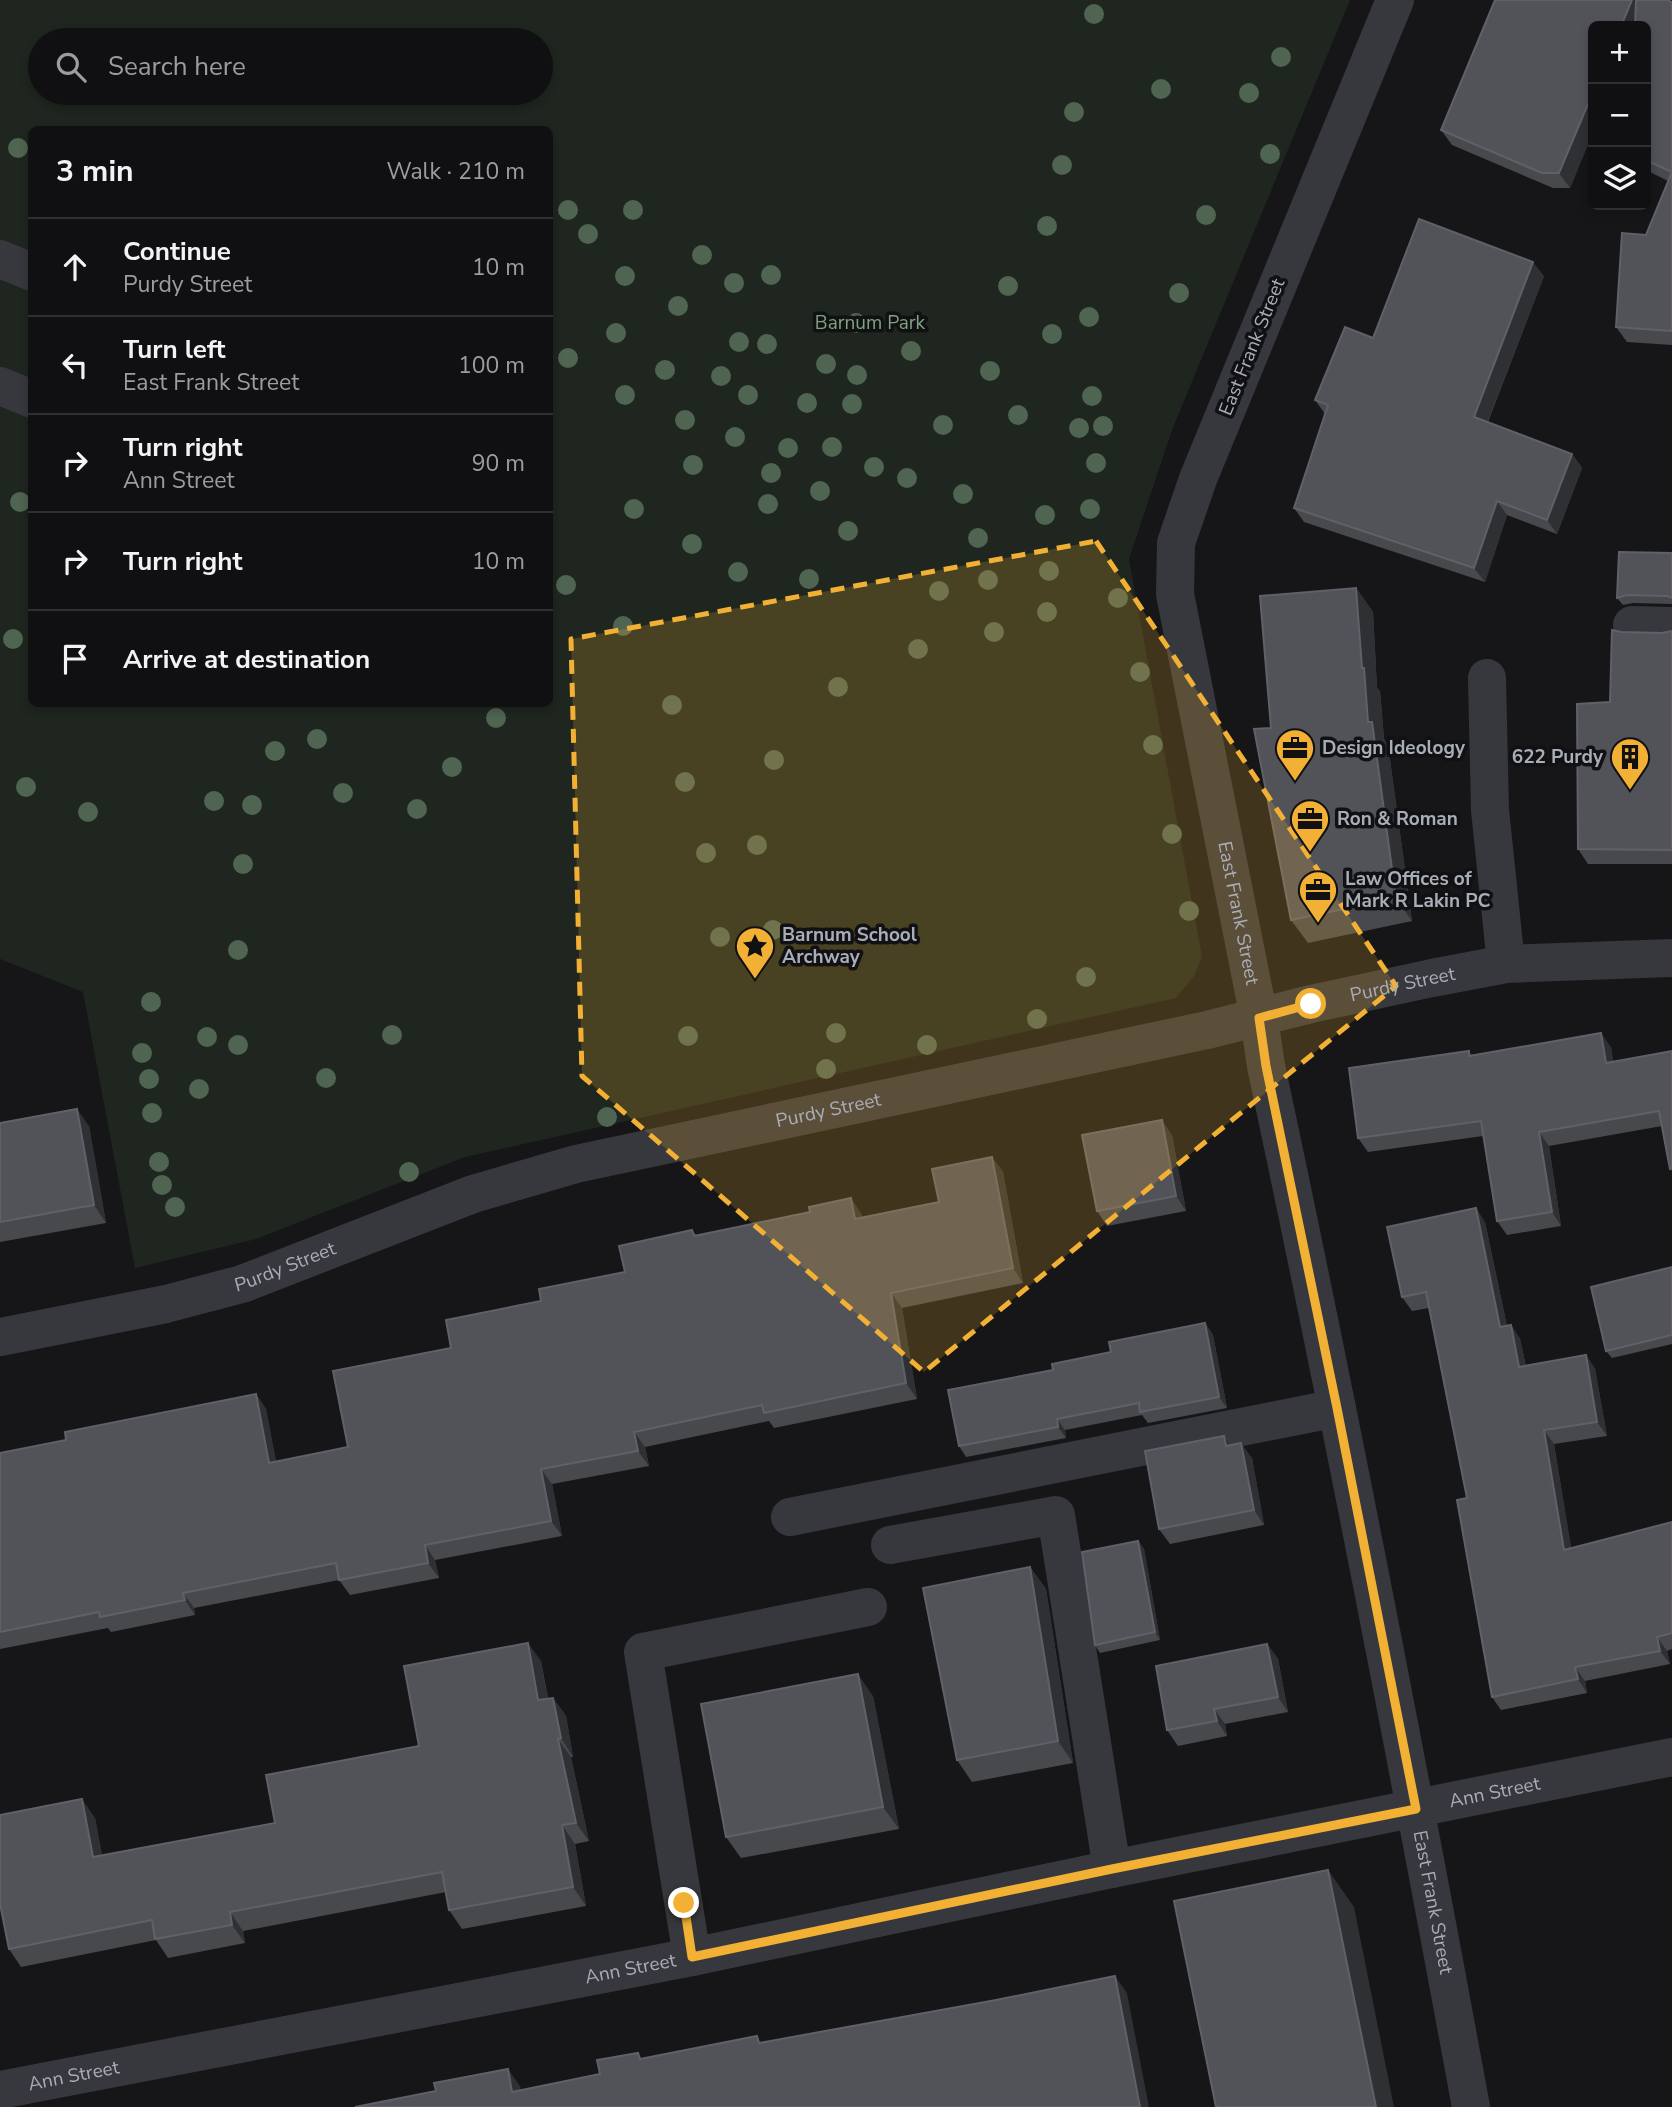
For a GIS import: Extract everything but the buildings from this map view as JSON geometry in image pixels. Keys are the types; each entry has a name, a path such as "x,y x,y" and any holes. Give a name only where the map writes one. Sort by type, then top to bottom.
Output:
{"street":[{"name":"East Frank Street","path":"1395,0 1198,479 1176,543 1175,594 1259,1018 1266,1066 1416,1809 1471,2107"},
{"path":"0,260 28,270"},
{"path":"0,386 28,397"},
{"path":"1632,625 1672,626"},
{"path":"1487,678 1490,810 1506,964"},
{"name":"Purdy Street","path":"0,1337 166,1304 242,1284 472,1194 576,1164 1506,964 1672,958"},
{"path":"790,1517 1337,1408"},
{"path":"890,1545 1056,1515 1112,1869"},
{"path":"692,1957 643,1652 868,1607"},
{"name":"Ann Street","path":"0,2090 692,1957 1112,1869 1672,1757"}],"highlighted area":[{"path":"1096,541 1396,986 924,1372 582,1076 571,639"}],"green space":[{"name":"Barnum Park","path":"0,0 1350,0 1172,430 1129,559 1202,957 1194,976 1176,998 465,1157 256,1239 135,1268 83,992 0,959"}],"place":[{"name":"Design Ideology","path":"1295,782"},
{"name":"622 Purdy","path":"1630,791"},
{"name":"Ron & Roman","path":"1310,853"},
{"name":"Law Offices of Mark R Lakin PC","path":"1318,924"},
{"name":"Barnum School Archway","path":"755,980"}],"route":[{"path":"684,1903 692,1957 1112,1869 1416,1809 1266,1066 1259,1018 1311,1004"}]}
